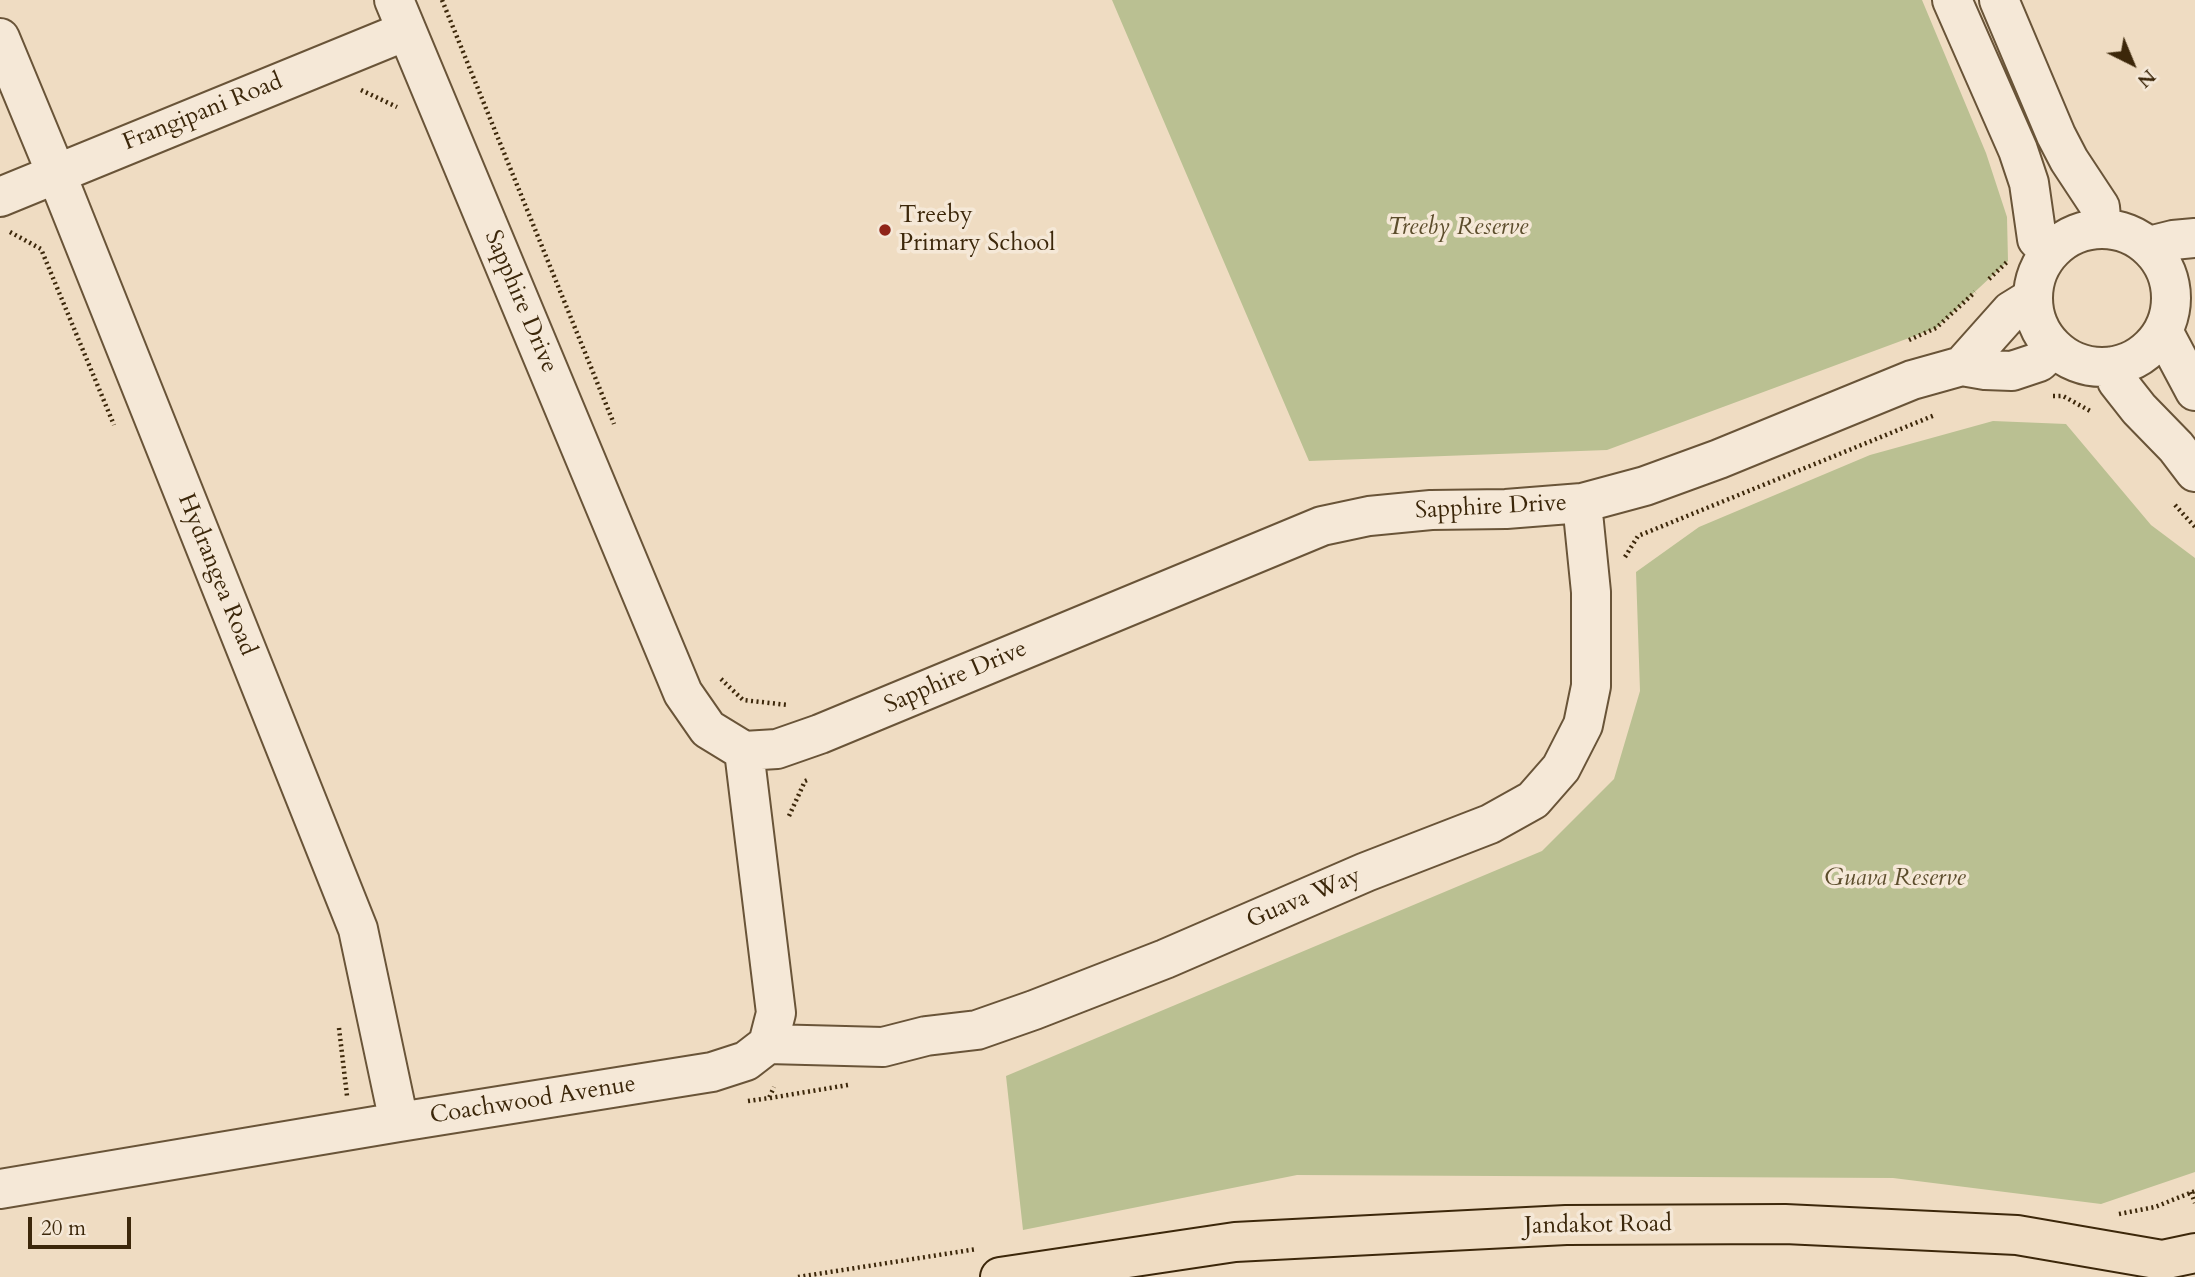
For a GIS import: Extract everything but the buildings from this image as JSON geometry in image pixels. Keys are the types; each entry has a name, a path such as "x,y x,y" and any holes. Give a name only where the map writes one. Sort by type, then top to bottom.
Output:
{"main road":[{"name":"Jandakot Road","path":"1000,1277 1235,1242 1566,1225 1785,1224 2017,1236 2162,1260 2195,1253"}],"street":[{"path":"1952,0 2018,150 2029,183 2037,239 2049,252"},
{"path":"1999,0 2056,135 2100,207 2102,228"},
{"name":"Sapphire Drive","path":"400,15 683,693 708,729 744,751 778,749 820,734 1322,526 1369,516 1431,510 1506,509 1582,503 1645,486 1912,380 1962,366 2012,371 2039,362 2054,348"},
{"name":"Frangipani Road","path":"3,213 56,173 400,15"},
{"name":"Hydrangea Road","path":"0,38 358,929 399,1122"},
{"path":"2176,311 2150,347 2134,359 2114,366 2082,364 2054,348 2042,334 2035,317 2032,298 2037,274 2049,252 2073,235 2102,228 2127,233 2149,246 2164,266 2171,290 2176,311 2195,391"},
{"path":"2149,246 2195,238"},
{"path":"1962,366 2011,311 2032,298"},
{"path":"2114,366 2117,381 2139,409 2176,447 2182,485"},
{"name":"Guava Way","path":"768,1044 883,1047 926,1036 977,1030 1165,959 1366,872 1490,824 1532,800 1561,768 1583,725 1591,686 1591,592 1582,503"},
{"path":"744,751 776,1013 768,1044"},
{"name":"Coachwood Avenue","path":"2,1178 352,1130 712,1072 746,1061 768,1044"}],"path":[{"path":"442,0 618,433"},
{"path":"357,88 402,110 409,127 482,100"},
{"path":"3,213 41,249 114,426"},
{"path":"45,260 84,243"},
{"path":"1898,345 1936,328 2008,261"},
{"path":"2041,396 2063,396 2095,414"},
{"path":"1619,568 1638,536 1940,412"},
{"path":"2182,485 2195,527"},
{"path":"719,677 743,700 794,706"},
{"path":"337,1019 352,1130"},
{"path":"2191,1192 2195,1203"}],"green space":[{"name":"Treeby Reserve","path":"1112,0 1922,0 1986,153 2007,217 2008,261 1936,328 1607,450 1309,461"},
{"name":"Guava Reserve","path":"1993,421 2066,424 2151,525 2195,558 2195,1172 2101,1204 1893,1178 1297,1175 1023,1230 1006,1076 1542,851 1614,779 1640,691 1636,572 1699,527 1870,455"}],"place":[{"name":"Treeby Primary School","path":"885,230"}]}
